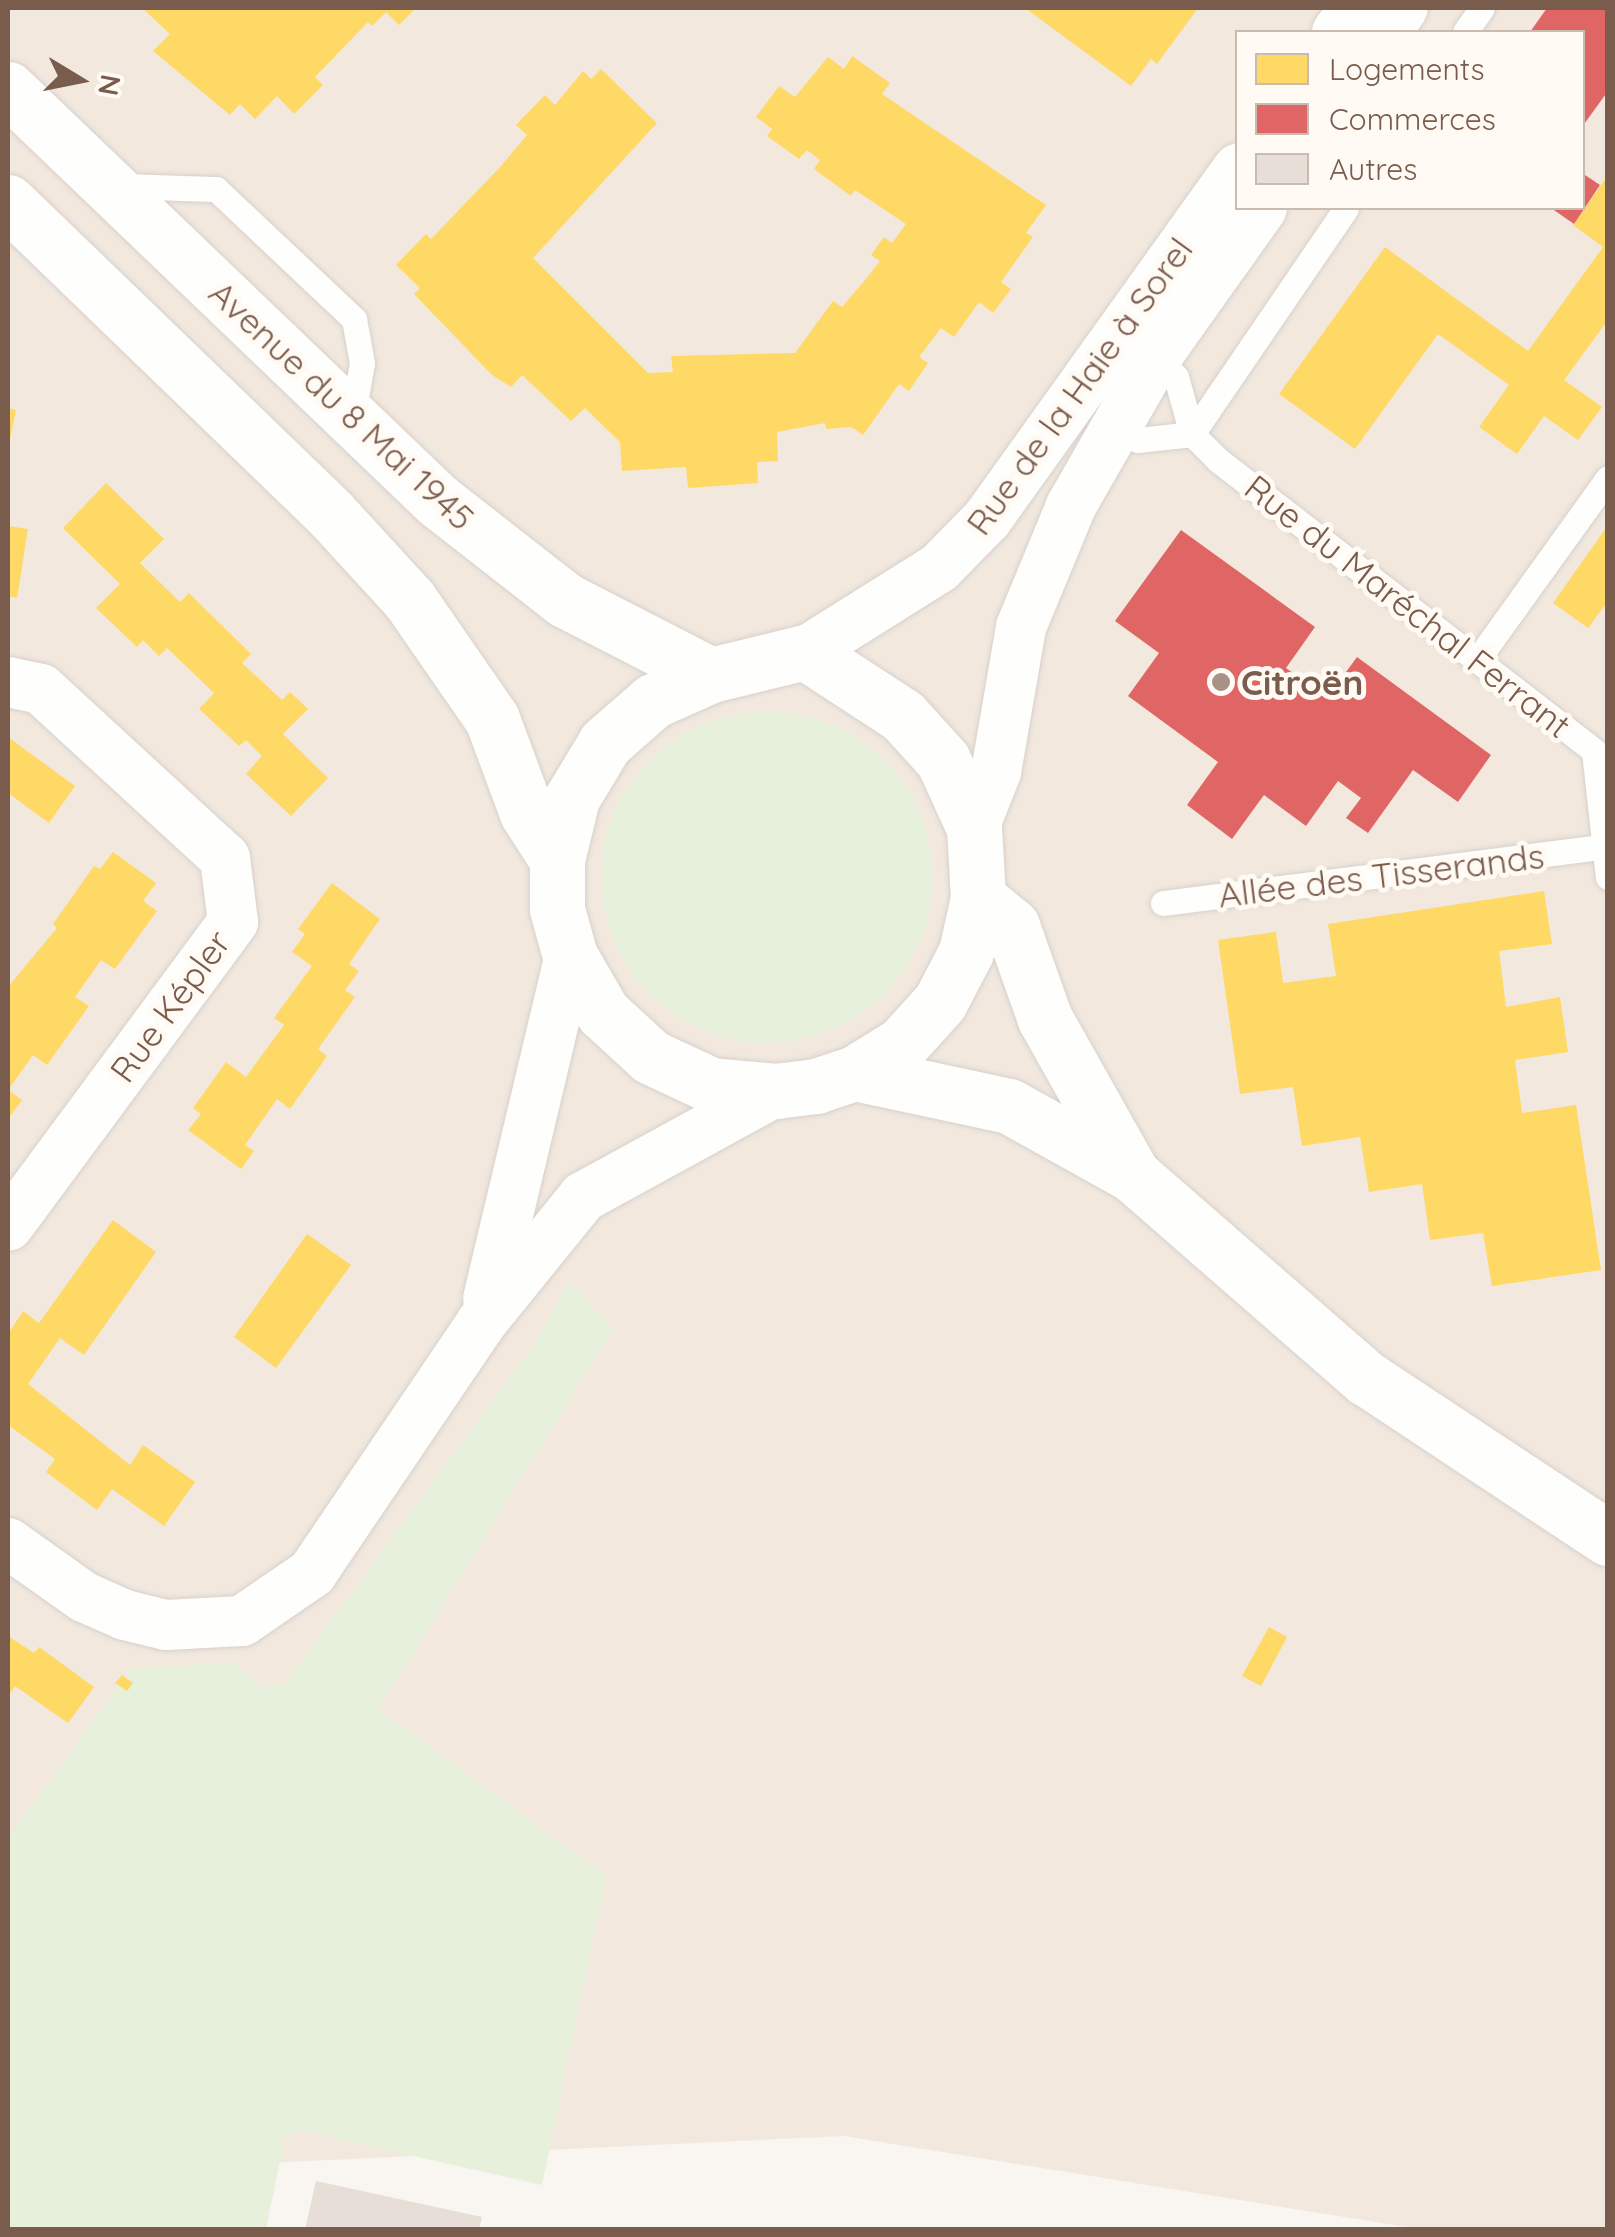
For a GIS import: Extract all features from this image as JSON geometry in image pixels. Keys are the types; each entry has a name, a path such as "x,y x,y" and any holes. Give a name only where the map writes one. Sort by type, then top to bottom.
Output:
{"street":[{"path":"1338,30 1355,8"},
{"path":"1387,30 1403,8"},
{"name":"Avenue du 8 Mai 1945","path":"8,89 437,500 565,600 711,675"},
{"name":"Rue de la Haie à Sorel","path":"805,652 939,568 987,519 1235,173"},
{"path":"8,202 331,514 409,599 492,719 528,813 557,860"},
{"name":"Rue de la Haie à Sorel","path":"974,828 996,772 1021,627 1070,506 1157,356 1261,210"},
{"path":"8,1543 84,1596 125,1614 166,1626 242,1621 312,1573 481,1322 583,1196 777,1092 854,1073 902,1044 940,1002 966,952 978,898 974,828 943,760 903,716 805,652 711,675 653,701 605,743 572,798 557,860 558,909 570,956 603,1013 651,1057 712,1084 777,1092"},
{"name":"Rue Képler","path":"8,682 41,689 225,858 233,922 8,1226"},
{"path":"978,898 1012,926 1045,1019 1133,1175"},
{"path":"481,1322 570,956"},
{"path":"854,1073 1009,1106 1133,1175 1366,1378 1608,1538"}],"lane":[{"path":"1466,30 1482,8"},
{"path":"110,186 216,189 354,319 362,362 352,420"},
{"path":"1112,430 1138,440 1192,434 1345,210"},
{"path":"1157,356 1176,376 1192,434"},
{"name":"Rue du Maréchal Ferrant","path":"1192,434 1218,460 1480,656 1594,751 1600,847 1608,877"},
{"path":"1480,656 1608,478"},
{"name":"Allée des Tisserands","path":"1163,902 1600,847"}],"shaded area":[{"path":"8,8 1607,8 1607,2229 1419,2229 844,2136 8,2175"}],"green space":[{"path":"751,711 783,711 845,730 873,748 896,771 921,813 933,877 921,941 896,983 873,1006 845,1024 815,1036 783,1043 751,1043 689,1024 661,1006 638,983 620,955 608,925 601,893 601,861 620,799 638,771 661,748 689,730 719,718"},
{"path":"568,1280 613,1329 379,1709 606,1876 542,2185 298,2130 285,2137 266,2229 8,2230 8,1838 132,1668 235,1662 263,1688 285,1683 537,1340"}],"building: Logements":[{"path":"142,8 416,8 399,25 386,12 372,26 368,22 315,77 323,85 294,114 277,96 255,119 240,104 230,115 153,51 170,34"},
{"path":"1025,8 1198,8 1157,64 1151,59 1131,86"},
{"path":"852,56 890,83 882,94 1046,205 1026,233 1033,237 1001,282 1011,289 993,313 979,302 954,337 941,328 919,357 928,363 909,391 899,384 863,435 851,427 826,429 825,423 777,432 778,461 757,462 758,483 688,488 686,467 622,471 620,442 585,408 571,421 522,375 511,387 492,375 414,294 420,288 396,265 426,234 431,239 501,166 527,135 516,125 545,95 555,105 583,71 591,79 601,69 657,123 533,258 648,373 673,372 671,356 795,353 833,301 842,307 880,261 871,255 884,237 892,243 906,224 855,190 851,196 814,169 820,160 807,150 799,159 767,136 772,129 756,117 779,86 795,97 828,57 844,69"},
{"path":"1608,175 1608,320 1564,380 1602,407 1578,440 1544,416 1517,454 1479,427 1509,385 1438,334 1355,449 1279,394 1385,247 1528,351 1603,247 1573,225"},
{"path":"8,408 16,410 9,444 8,444"},
{"path":"106,483 164,539 140,563 180,602 189,593 251,654 242,663 282,700 290,692 308,709 283,734 328,778 291,816 246,774 262,756 246,740 239,746 199,709 214,693 167,648 159,656 143,640 137,647 96,608 120,584 63,528"},
{"path":"1608,525 1608,601 1588,628 1553,603"},
{"path":"8,526 28,529 17,598 8,596"},
{"path":"8,737 75,786 49,823 8,793"},
{"path":"113,852 156,883 143,901 157,911 115,969 101,960 75,997 89,1006 47,1065 33,1055 8,1090 8,987 57,928 53,924 94,866 100,869"},
{"path":"332,883 380,919 349,964 359,971 345,990 355,997 318,1049 327,1056 290,1109 277,1099 245,1145 254,1151 241,1169 188,1130 201,1114 193,1108 226,1062 246,1077 284,1025 274,1018 312,966 292,952 305,934 298,929"},
{"path":"1544,891 1552,944 1499,951 1506,1007 1560,997 1568,1052 1515,1060 1522,1113 1576,1105 1601,1270 1492,1286 1483,1233 1430,1240 1422,1184 1369,1192 1360,1137 1302,1146 1293,1087 1240,1094 1218,940 1276,932 1283,983 1336,976 1328,924"},
{"path":"8,1090 22,1100 8,1119"},
{"path":"113,1220 156,1252 84,1355 60,1338 28,1384 130,1465 143,1445 195,1482 164,1526 112,1489 97,1510 46,1472 55,1459 8,1425 8,1334 23,1311 39,1323"},
{"path":"307,1234 351,1265 276,1368 234,1337"},
{"path":"1269,1627 1287,1637 1261,1686 1242,1676"},
{"path":"8,1636 34,1653 39,1647 94,1687 68,1723 15,1686 8,1697"},
{"path":"122,1675 133,1683 127,1691 115,1683"}],"building: Commerces":[{"path":"1547,8 1608,8 1608,91 1585,123 1585,30 1531,30"},
{"path":"1585,175 1600,185 1585,208"},
{"path":"1554,210 1583,210 1574,224"},
{"name":"Citroën","path":"1181,530 1315,627 1286,668 1327,698 1357,657 1491,755 1458,802 1413,770 1368,833 1346,818 1361,798 1338,781 1306,826 1264,795 1232,839 1187,805 1218,762 1128,696 1159,653 1115,621"}],"building: Autres":[{"path":"316,2181 482,2217 479,2230 305,2230"}],"place":[{"name":"Citroën","path":"1221,682"}]}
